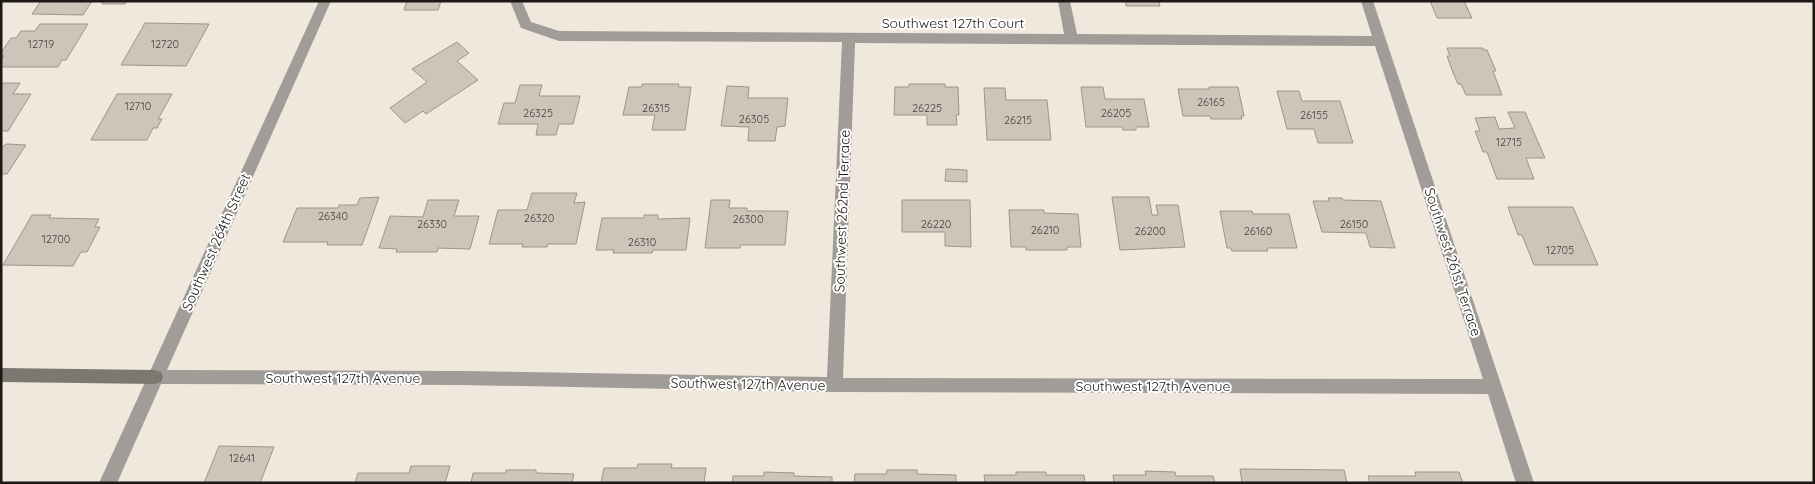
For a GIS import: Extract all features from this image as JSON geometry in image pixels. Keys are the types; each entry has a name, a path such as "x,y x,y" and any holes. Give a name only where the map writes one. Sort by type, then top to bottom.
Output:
{"street":[{"name":"Southwest 264th Street","path":"108,483 325,1"},
{"name":"Southwest 127th Court","path":"516,1 526,25 559,36 1381,41"},
{"path":"1064,1 1071,39"},
{"name":"Southwest 261st Terrace","path":"1367,1 1525,483"},
{"name":"Southwest 262nd Terrace","path":"835,385 849,37"},
{"name":"Southwest 127th Avenue","path":"1,375 462,378 835,385 1494,387"}],"building":[{"path":"41,1 92,1 83,15 32,14"},
{"path":"103,1 126,1 125,4 102,4"},
{"path":"407,1 441,1 438,10 404,10"},
{"path":"1126,1 1159,1 1160,6 1126,6"},
{"path":"1430,1 1464,1 1472,18 1437,18"},
{"path":"145,23 209,24 186,66 121,65"},
{"path":"40,24 88,24 66,60 62,60 58,67 1,67 1,60 4,56 1,56 1,53 11,38 16,38 21,31 35,31"},
{"path":"457,42 469,53 457,61 478,80 426,114 423,111 405,123 390,108 427,82 412,69"},
{"path":"1447,48 1483,48 1487,50 1496,71 1493,71 1502,95 1466,95 1461,84 1458,84 1452,70 1447,56 1450,56"},
{"path":"1,83 20,83 13,94 31,94 8,131 1,131"},
{"path":"642,84 679,84 678,87 691,87 685,130 652,130 655,115 623,115 629,87 642,87"},
{"path":"909,84 945,84 945,87 958,87 959,115 956,115 957,125 927,125 927,115 894,115 895,87 909,87"},
{"path":"520,85 542,85 539,96 580,96 573,124 559,124 556,135 536,135 538,124 498,124 504,103 515,103"},
{"path":"727,86 749,87 748,98 788,98 785,126 777,127 775,141 748,141 749,127 721,126"},
{"path":"1081,87 1103,87 1105,99 1144,99 1149,127 1123,130 1122,127 1086,127"},
{"path":"1209,87 1238,87 1244,116 1241,116 1242,119 1211,119 1210,116 1183,116 1178,89 1209,89"},
{"path":"984,88 1005,88 1006,100 1047,100 1051,140 987,140"},
{"path":"1277,91 1299,91 1302,101 1340,101 1353,143 1318,143 1314,129 1287,129"},
{"path":"117,94 172,94 158,119 162,119 157,128 153,128 147,140 91,140"},
{"path":"1508,112 1525,112 1545,158 1526,158 1534,179 1497,179 1487,152 1483,152 1475,131 1480,131 1475,118 1495,117 1499,129 1515,128"},
{"path":"7,144 26,145 7,174 1,174 1,147"},
{"path":"946,169 967,170 967,182 945,181"},
{"path":"532,193 577,193 574,203 585,202 576,244 548,244 547,247 522,247 523,244 489,244 498,210 527,210"},
{"path":"379,197 362,245 327,245 328,242 283,242 297,208 338,208 339,205 357,205 360,198"},
{"path":"1112,197 1149,197 1152,215 1158,215 1156,205 1178,205 1185,247 1120,250"},
{"path":"1328,198 1381,201 1395,248 1370,247 1366,233 1322,232 1313,201 1329,201"},
{"path":"428,200 459,200 454,216 479,216 470,249 438,248 437,252 396,252 397,249 379,248 390,216 423,217"},
{"path":"711,200 730,200 729,208 747,208 747,211 788,211 785,245 741,245 740,248 705,248"},
{"path":"902,200 970,200 971,247 945,246 945,232 902,232"},
{"path":"1508,207 1573,207 1598,265 1534,265 1522,235 1518,235"},
{"path":"1009,210 1044,210 1044,213 1078,214 1081,247 1067,247 1067,250 1026,250 1026,247 1011,247"},
{"path":"1220,211 1252,211 1253,214 1289,214 1297,248 1267,248 1268,251 1232,251 1231,248 1227,248"},
{"path":"32,215 51,215 49,218 99,219 95,227 100,227 87,252 81,252 73,266 3,265"},
{"path":"644,215 658,215 658,219 690,218 686,250 653,250 652,253 613,253 614,250 596,250 602,218 644,218"},
{"path":"219,446 274,447 260,483 204,483"},
{"path":"638,464 672,464 671,468 706,468 704,483 601,483 604,468 637,468"},
{"path":"411,466 450,466 445,483 355,483 358,473 409,473"},
{"path":"1240,469 1344,470 1347,483 1242,483"},
{"path":"506,470 536,470 536,473 574,474 572,483 471,483 473,473 506,473"},
{"path":"887,470 917,470 917,474 956,475 956,483 854,483 855,474 886,474"},
{"path":"1145,471 1175,472 1176,476 1213,476 1215,483 1114,483 1113,475 1146,475"},
{"path":"764,472 794,473 794,476 832,477 832,483 732,483 733,476 764,476"},
{"path":"1016,472 1046,472 1046,475 1084,475 1085,483 985,483 984,475 1016,475"},
{"path":"1415,472 1459,472 1463,483 1370,483 1368,476 1416,476"}]}
